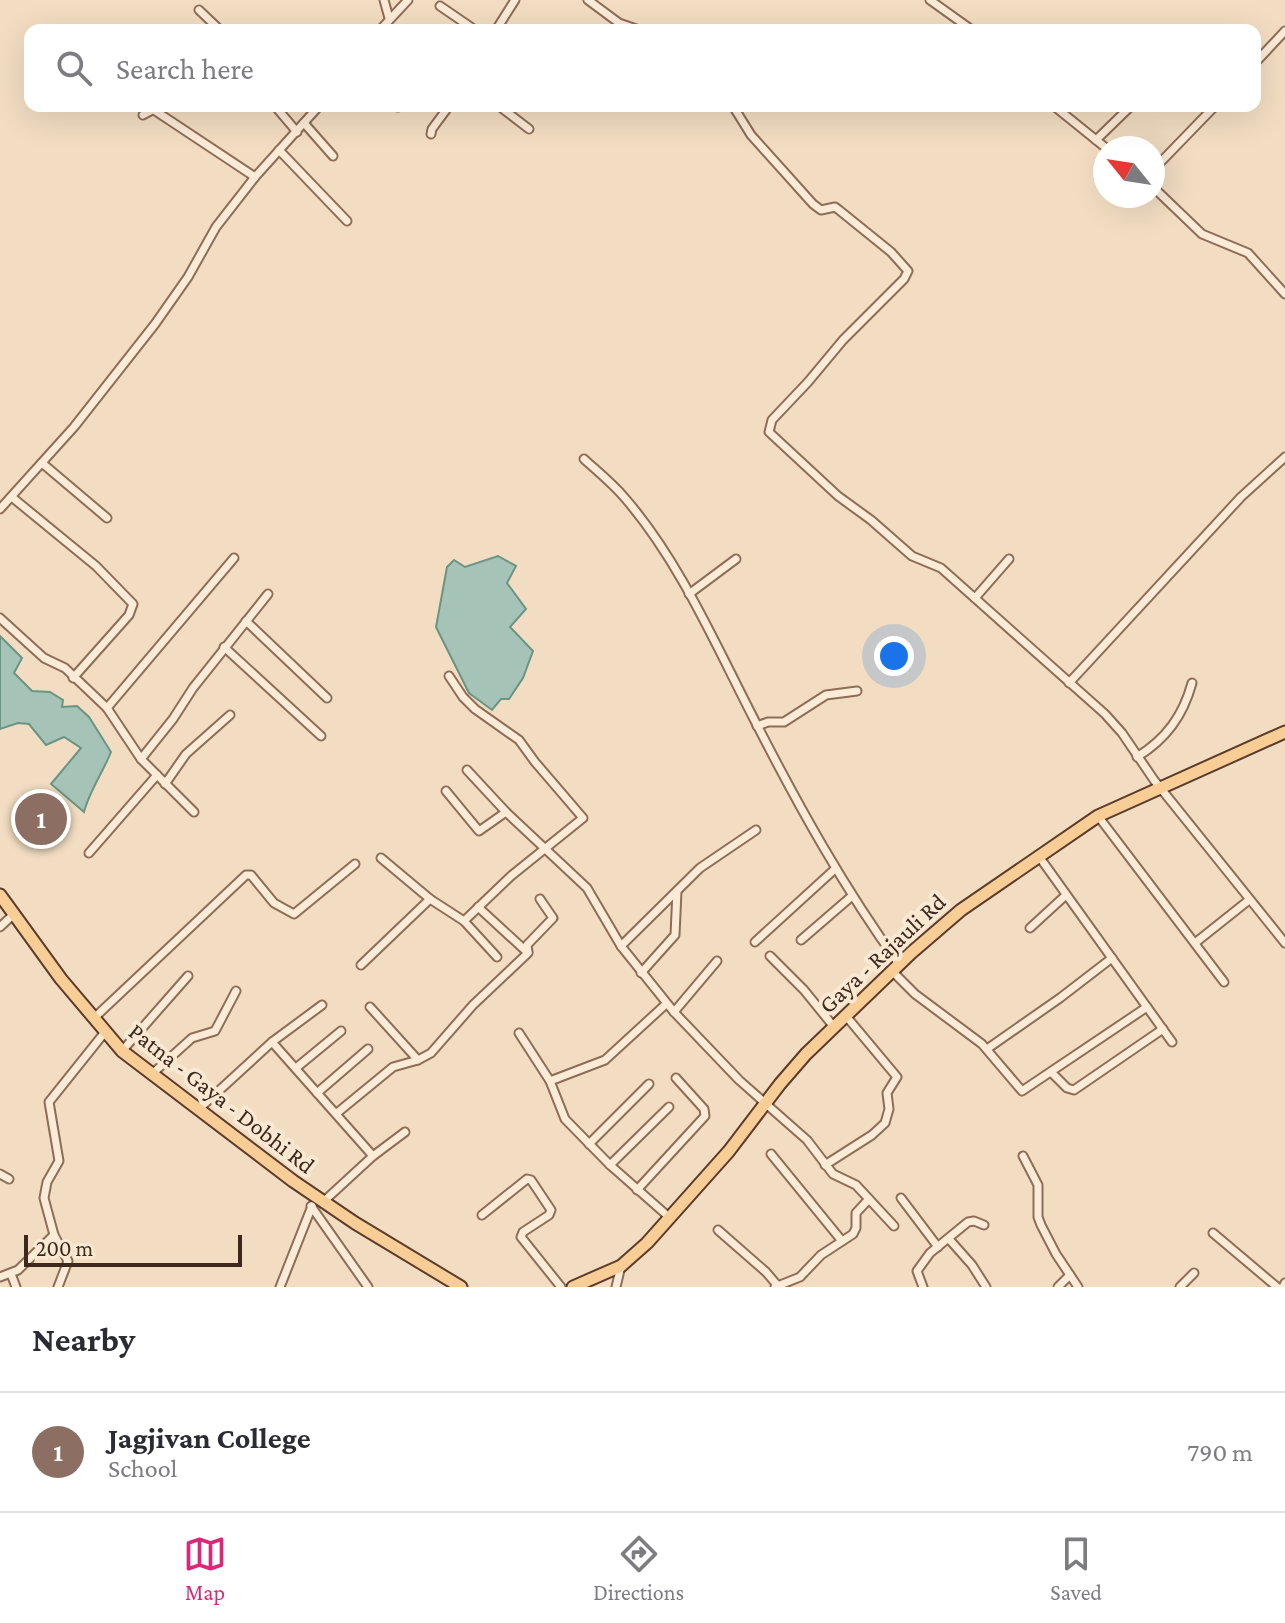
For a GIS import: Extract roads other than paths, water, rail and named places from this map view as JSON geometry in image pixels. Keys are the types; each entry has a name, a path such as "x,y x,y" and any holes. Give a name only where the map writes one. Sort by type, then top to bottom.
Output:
{"main road":[{"name":"Gaya - Rajauli Rd","path":"573,1287 621,1266 670,1218 729,1151 799,1062 961,910 1098,816 1285,732"},
{"name":"Patna - Gaya - Dobhi Rd","path":"0,895 93,1019 122,1051 200,1108 316,1202 461,1287"}],"street":[{"path":"384,0 389,18"},
{"path":"384,24 408,0"},
{"path":"500,24 515,0"},
{"path":"588,0 622,24"},
{"path":"930,0 964,24"},
{"path":"440,6 466,24"},
{"path":"199,10 214,24"},
{"path":"1261,57 1285,31"},
{"path":"143,115 149,112"},
{"path":"165,112 255,177"},
{"path":"280,112 297,132"},
{"path":"0,509 13,498 155,324 188,277 216,227 255,177 314,112"},
{"path":"431,134 445,112"},
{"path":"507,112 529,129"},
{"path":"737,112 751,135 813,204 821,210 835,207 891,252 908,271 904,279 843,340 772,420 769,432 838,496 912,556 938,565 1105,714 1285,943"},
{"path":"1061,112 1093,138"},
{"path":"1100,136 1125,112"},
{"path":"1165,158 1209,112"},
{"path":"304,123 333,156"},
{"path":"279,150 347,221"},
{"path":"1165,199 1202,234 1248,253 1285,294"},
{"path":"1069,683 1241,497 1285,457"},
{"path":"584,459 622,494 652,531 689,594 835,869 915,994 987,1049 1022,1091 1147,1007"},
{"path":"42,463 107,518"},
{"path":"13,498 96,566 133,604 129,615 73,678"},
{"path":"107,708 234,558"},
{"path":"689,594 736,559"},
{"path":"975,598 1009,559"},
{"path":"141,759 224,647 268,594"},
{"path":"0,618 31,648 62,666 107,708 141,759 194,812"},
{"path":"246,621 327,698"},
{"path":"224,647 321,736"},
{"path":"449,676 475,709 519,740 582,815 580,823 545,847 464,921"},
{"path":"1137,757 1169,732 1192,683"},
{"path":"757,726 784,722 826,695 857,691"},
{"path":"165,784 186,754 230,715"},
{"path":"467,770 506,812 587,888 621,946 666,1004 765,1103 807,1140 837,1177 856,1185 894,1226"},
{"path":"89,853 157,775"},
{"path":"446,791 479,831 506,812"},
{"path":"1098,816 1224,982"},
{"path":"621,946 706,863 756,830"},
{"path":"1038,855 1172,1042"},
{"path":"381,858 430,899 464,921 497,957"},
{"path":"93,1019 246,875 251,875 277,905 294,914 355,864"},
{"path":"755,942 835,869"},
{"path":"641,973 675,935 677,891"},
{"path":"1030,928 1066,895"},
{"path":"801,940 852,896"},
{"path":"361,965 430,899"},
{"path":"528,952 527,945 553,918 540,899"},
{"path":"1195,943 1249,900"},
{"path":"478,907 528,952"},
{"path":"0,927 14,914"},
{"path":"337,1113 393,1067 431,1053 473,1005 528,952"},
{"path":"770,956 804,990 834,1027"},
{"path":"987,1049 1112,958"},
{"path":"674,1012 717,961"},
{"path":"122,1051 188,976"},
{"path":"152,1074 192,1038 215,1031 236,991"},
{"path":"550,1081 605,1060 666,1004"},
{"path":"200,1108 272,1042 322,1005"},
{"path":"370,1007 418,1060"},
{"path":"825,1165 885,1123 889,1109 887,1093 897,1077 846,1016"},
{"path":"1052,1073 1067,1088 1074,1090 1163,1029"},
{"path":"296,1068 341,1031"},
{"path":"58,1287 68,1261 54,1235 44,1198 47,1182 59,1161 49,1102 105,1032"},
{"path":"519,1033 550,1081 560,1111 610,1165 670,1218"},
{"path":"272,1042 373,1156"},
{"path":"317,1093 368,1049"},
{"path":"637,1190 705,1116 704,1109 676,1078"},
{"path":"589,1144 649,1084"},
{"path":"610,1165 669,1107"},
{"path":"280,1287 316,1202 405,1132"},
{"path":"771,1154 842,1241"},
{"path":"1023,1156 1038,1185 1041,1225 1078,1287"},
{"path":"0,1174 9,1179"},
{"path":"482,1215 527,1179 531,1180 551,1210 521,1237 561,1287"},
{"path":"901,1198 938,1247"},
{"path":"718,1230 766,1272 776,1287 796,1283 821,1255 855,1231 856,1213 869,1199"},
{"path":"316,1202 368,1287"},
{"path":"923,1287 918,1266 968,1222 984,1225"},
{"path":"1213,1233 1282,1286"},
{"path":"0,1277 11,1274 30,1260 54,1235"},
{"path":"949,1239 986,1287"},
{"path":"616,1287 621,1266"},
{"path":"1180,1287 1194,1273"},
{"path":"11,1274 16,1287"},
{"path":"1058,1287 1070,1275"}],"place":[{"name":"Jagjivan College","path":"41,819"}]}
